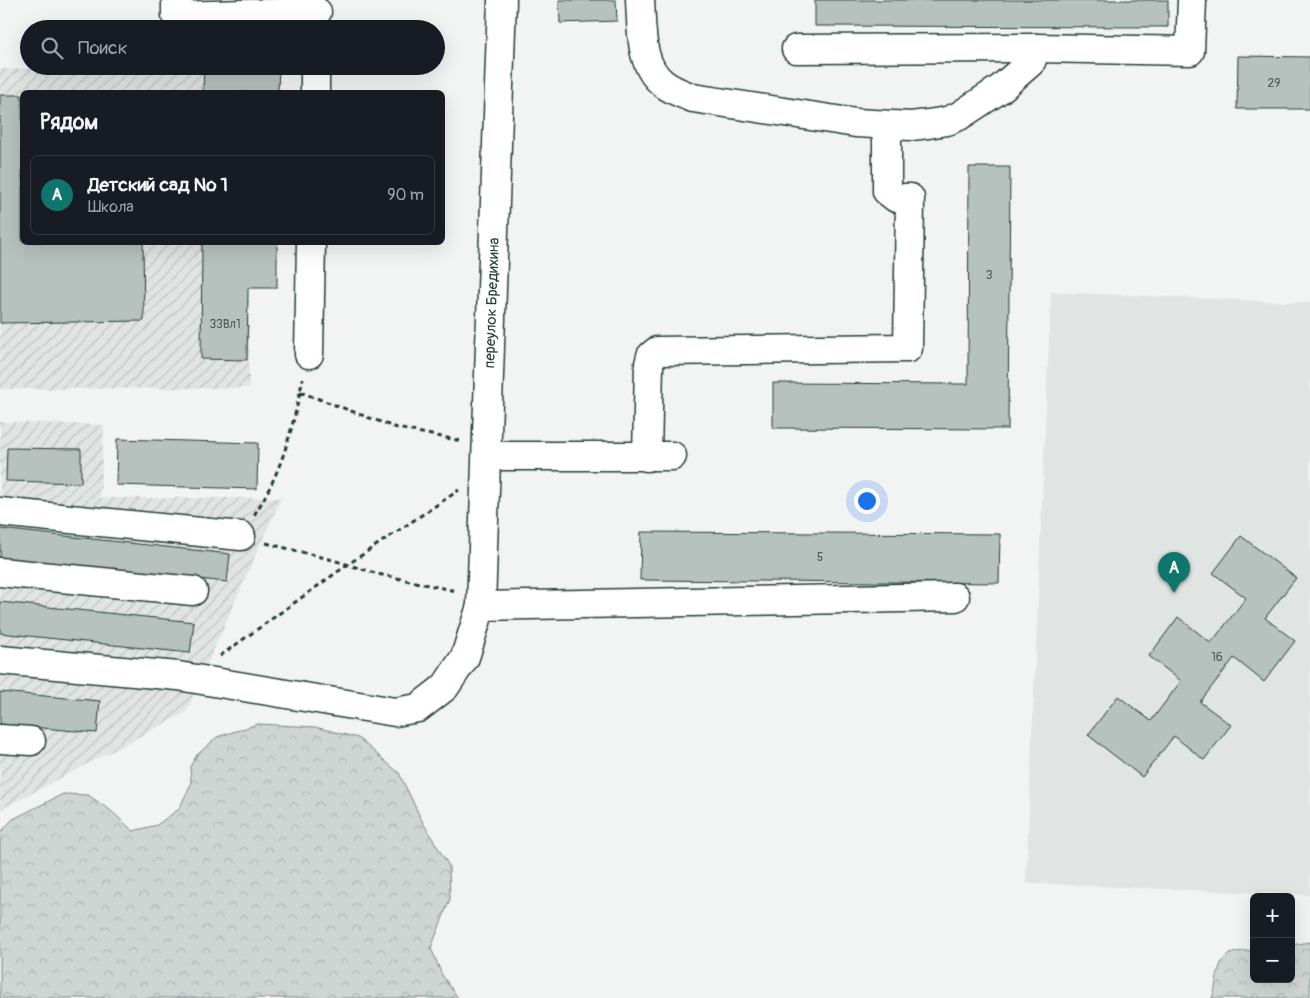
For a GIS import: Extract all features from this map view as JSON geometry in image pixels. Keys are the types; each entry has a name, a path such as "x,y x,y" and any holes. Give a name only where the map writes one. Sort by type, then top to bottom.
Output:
{"lane":[{"path":"176,0 176,16 317,14"},
{"name":"переулок Бредихина","path":"0,660 190,678 395,712 418,708 445,688 465,657 481,602 502,0"},
{"path":"640,0 643,43 648,63 653,73 664,84 678,92 693,98 887,126 928,124 947,121 959,116 1024,69 1030,62 1036,48"},
{"path":"796,49 1036,48 1190,51 1192,0"},
{"path":"315,90 316,75"},
{"path":"487,458 659,457 649,364 651,356 657,351 908,348 910,198 896,198 887,190 887,126"},
{"path":"309,354 311,245"},
{"path":"0,512 241,536"},
{"path":"0,572 192,591"},
{"path":"481,602 955,597"},
{"path":"0,739 31,741"}],"path":[{"path":"309,354 283,459 263,501 241,536 481,602"},
{"path":"300,392 397,428 487,458"},
{"path":"190,678 347,565 487,458"}],"shaded area":[{"path":"0,69 20,69 20,75 248,75 248,90 20,90 20,245 249,245 249,388 0,389"},
{"path":"1051,292 1310,303 1310,895 1026,883"},
{"path":"0,422 104,425 100,498 281,498 186,712 0,810"}],"green space":[{"path":"258,724 315,727 358,738 399,773 423,823 449,866 450,899 431,948 442,975 458,998 0,998 0,833 13,819 63,794 88,795 110,810 133,831 157,825 179,809 191,784 190,767 196,756 217,737"},
{"path":"1310,942 1310,998 1212,998 1222,962 1230,954 1238,952 1250,950 1250,983 1295,983 1295,944"}],"building":[{"path":"559,0 616,0 617,21 560,23"},
{"path":"815,0 1168,0 1168,27 815,26"},
{"path":"1238,56 1310,57 1310,109 1237,109"},
{"path":"204,75 279,75 278,90 203,90"},
{"path":"0,95 20,95 20,245 143,245 144,321 0,323"},
{"path":"969,167 1010,167 1008,429 773,428 773,383 968,384"},
{"path":"202,245 277,245 277,288 248,288 247,360 201,359"},
{"path":"117,439 258,443 257,489 116,485"},
{"path":"7,448 81,449 81,483 6,481"},
{"path":"0,529 230,554 227,582 0,558"},
{"path":"641,532 1000,534 999,583 640,580"},
{"path":"1241,536 1296,578 1265,618 1295,641 1264,682 1234,658 1200,702 1231,725 1204,760 1174,736 1142,777 1088,735 1118,696 1151,721 1181,681 1149,656 1178,617 1211,643 1246,598 1213,573"},
{"path":"0,602 194,622 190,653 0,633"},
{"path":"0,692 100,701 97,733 0,724"}],"place":[{"name":"Детский сад № 1","path":"1174,593"}]}
